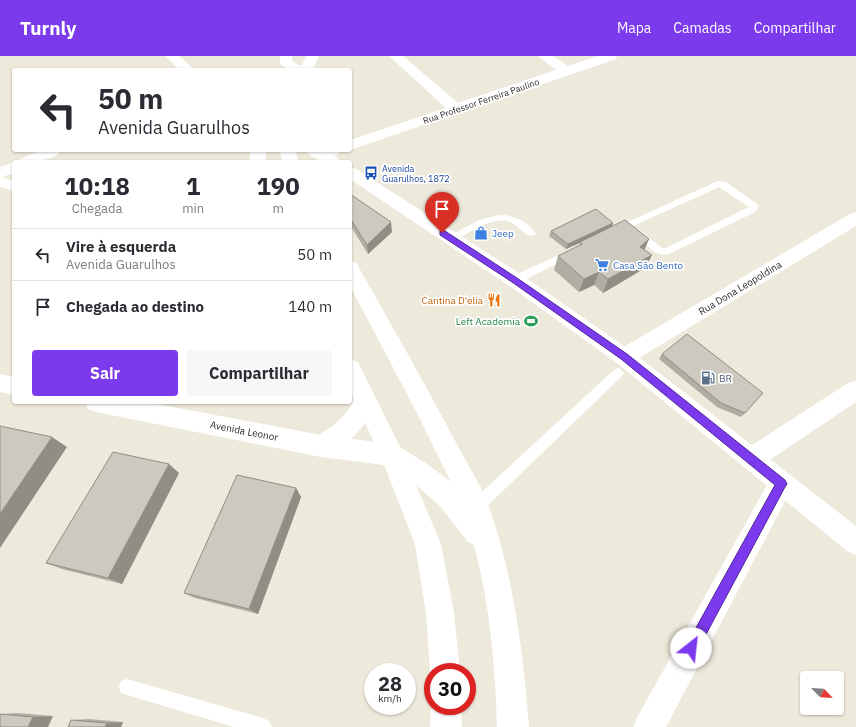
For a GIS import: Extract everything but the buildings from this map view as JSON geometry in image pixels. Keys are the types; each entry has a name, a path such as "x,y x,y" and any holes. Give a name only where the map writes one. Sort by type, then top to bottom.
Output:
{"main road":[{"path":"171,56 186,68"},
{"path":"280,68 286,56"},
{"path":"286,56 287,64 294,68"},
{"path":"306,68 313,56"},
{"path":"395,56 456,109"},
{"path":"544,56 566,71"},
{"name":"Rua Professor Ferreira Paulino","path":"352,144 611,56"},
{"path":"31,160 49,152"},
{"path":"0,173 12,168"},
{"path":"352,173 514,280 621,365 751,460 856,542"},
{"path":"0,182 12,185"},
{"name":"Rua Dona Leopoldina","path":"621,365 856,218"},
{"path":"352,272 424,404 476,507 489,552 502,610 510,673 513,727"},
{"path":"352,372 392,455 428,544 440,613 444,663"},
{"path":"0,383 12,386"},
{"path":"751,460 856,390"},
{"path":"321,446 347,430 366,399"},
{"name":"Avenida Leonor","path":"106,404 321,446 392,455"},
{"path":"392,455 440,487 463,512 489,552"},
{"path":"649,727 782,484"},
{"path":"446,715 446,727"}],"lane":[{"path":"606,235 627,225 718,184 723,184 754,206 752,210 665,252 659,251 627,225"},
{"path":"451,239 489,220 504,217 517,221 531,233"},
{"path":"514,280 578,249"},
{"name":"Rua Dona Leopoldina","path":"476,507 621,365"},
{"path":"127,687 263,727"}],"place":[{"name":"Avenida Guarulhos, 1872","path":"371,173"},
{"name":"Jeep","path":"481,233"},
{"name":"Casa São Bento","path":"602,265"},
{"name":"Cantina D'elia","path":"494,300"},
{"name":"Left Academia","path":"531,321"},
{"name":"BR","path":"708,378"}],"route":[{"path":"442,233 507,277 514,280 624,357 782,484 691,648"}]}
